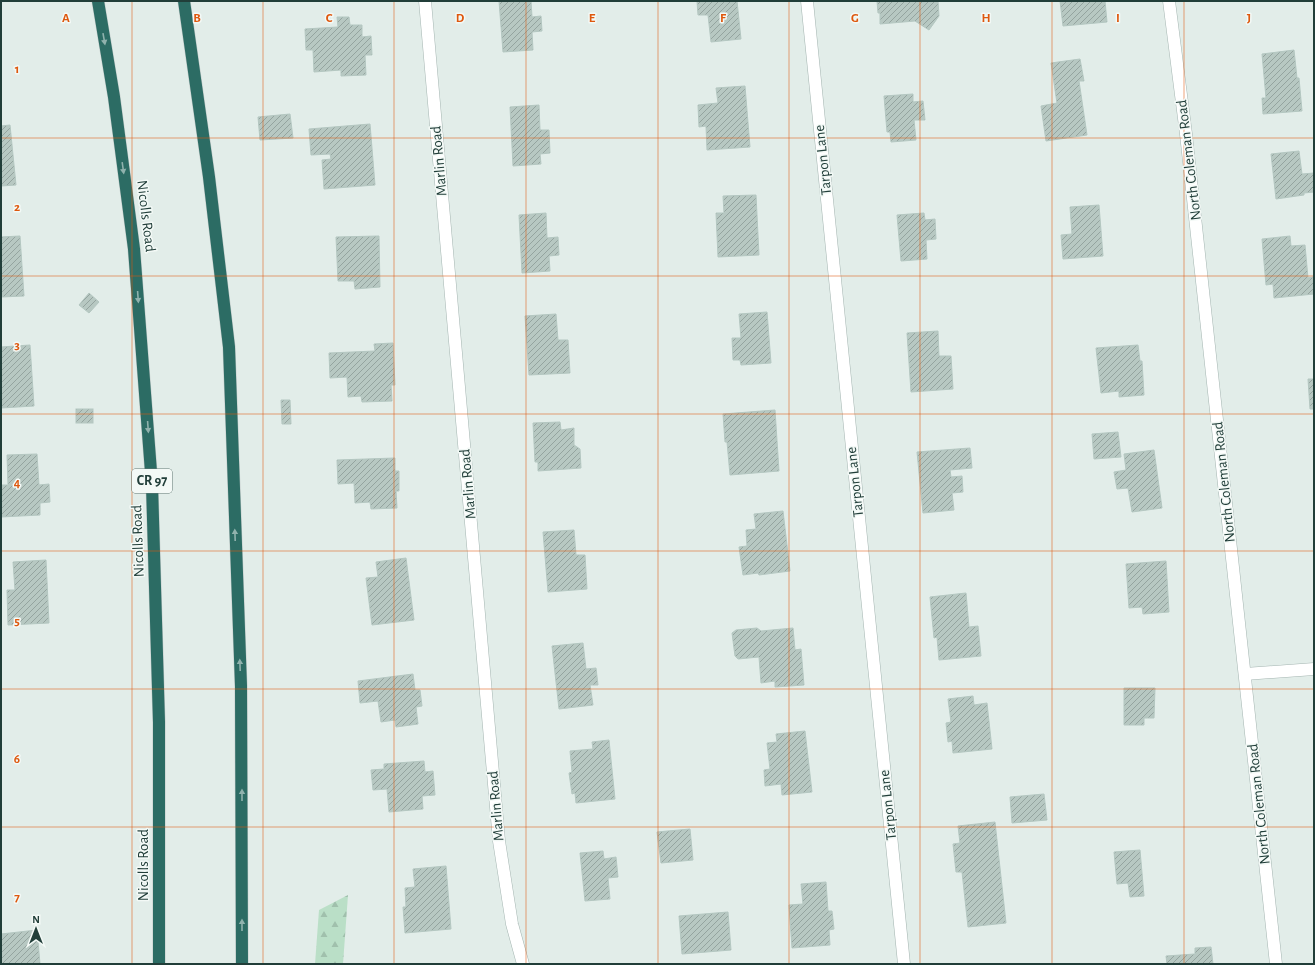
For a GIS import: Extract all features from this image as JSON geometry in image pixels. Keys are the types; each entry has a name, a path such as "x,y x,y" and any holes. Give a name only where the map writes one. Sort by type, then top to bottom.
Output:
{"highway":[{"name":"Nicolls Road","path":"98,1 114,97 134,249 152,485 159,722 159,964"},
{"path":"184,1 209,176 228,347 241,686 242,964"}],"street":[{"name":"Marlin Road","path":"426,1 499,840 512,924 523,964"},
{"name":"Tarpon Lane","path":"807,1 904,964"},
{"name":"North Coleman Road","path":"1169,1 1186,134 1276,964"},
{"path":"1245,674 1314,669"}],"green space":[{"path":"348,895 343,964 315,964 319,910"}],"building":[{"path":"499,1 531,1 532,17 541,16 542,31 532,32 533,50 503,52"},
{"path":"697,1 737,1 741,39 711,42 708,15 698,15"},
{"path":"877,1 938,1 939,16 929,30 915,21 880,24 880,13 878,13"},
{"path":"1060,1 1105,1 1107,22 1063,26"},
{"path":"337,17 349,17 350,25 362,25 362,37 371,36 372,55 365,55 366,75 341,76 341,70 314,72 313,50 306,50 305,29 338,27"},
{"path":"1294,50 1297,78 1299,78 1302,111 1263,114 1262,98 1266,98 1262,54"},
{"path":"1080,59 1084,81 1079,81 1087,135 1046,141 1041,106 1057,103 1051,63"},
{"path":"745,86 750,147 707,150 706,126 699,127 698,105 718,103 716,88"},
{"path":"913,94 913,102 923,101 925,120 914,120 916,140 891,142 890,132 887,132 884,96"},
{"path":"539,105 540,130 549,130 550,153 540,154 541,164 513,166 510,107"},
{"path":"290,114 293,138 260,140 258,117"},
{"path":"370,124 375,185 324,189 322,160 331,159 330,154 311,155 309,129"},
{"path":"10,125 16,185 1,186 1,126"},
{"path":"1299,151 1302,174 1314,173 1314,192 1276,199 1271,154"},
{"path":"756,195 759,255 718,257 716,213 724,213 723,196"},
{"path":"1099,205 1103,256 1063,259 1061,235 1072,234 1070,207"},
{"path":"546,213 547,238 558,237 559,255 549,256 550,271 522,273 519,215"},
{"path":"924,213 925,220 935,219 936,239 926,240 927,259 901,261 897,215"},
{"path":"20,236 24,296 1,297 1,237"},
{"path":"379,236 380,287 355,289 354,281 338,281 336,237"},
{"path":"1290,236 1291,246 1305,245 1308,278 1314,277 1314,294 1274,298 1273,284 1266,285 1262,239"},
{"path":"89,293 99,302 89,313 79,305"},
{"path":"767,312 771,363 741,365 740,360 733,360 732,338 741,338 739,314"},
{"path":"556,314 558,340 568,340 570,373 529,375 525,316"},
{"path":"938,331 939,356 951,356 953,389 911,392 907,333"},
{"path":"393,343 395,385 391,385 392,401 362,402 361,396 348,397 347,377 330,378 329,353 375,351 374,344"},
{"path":"30,345 34,406 1,408 1,347"},
{"path":"1138,345 1140,361 1142,361 1144,395 1119,397 1119,391 1101,393 1096,348"},
{"path":"1308,379 1314,379 1314,409 1310,409"},
{"path":"281,400 290,400 291,424 282,424"},
{"path":"76,409 93,409 93,423 76,423"},
{"path":"775,410 779,471 730,475 727,442 725,442 723,414"},
{"path":"560,422 561,430 574,428 574,445 580,449 581,468 538,471 538,462 535,462 533,423"},
{"path":"1118,432 1121,457 1094,459 1092,434"},
{"path":"970,448 972,468 950,470 951,477 962,476 963,492 952,493 954,510 923,513 917,452"},
{"path":"1154,450 1162,508 1132,512 1128,488 1117,489 1114,472 1126,470 1124,454"},
{"path":"37,454 39,485 49,484 50,502 40,503 40,515 1,517 1,485 8,485 7,455"},
{"path":"395,458 395,471 399,471 399,491 396,491 397,508 371,509 370,502 355,503 354,483 338,484 337,460"},
{"path":"783,511 790,571 759,575 758,573 743,575 739,547 747,546 746,530 756,529 754,514"},
{"path":"574,530 576,555 585,555 587,589 548,592 543,532"},
{"path":"406,558 414,620 372,625 366,578 378,577 376,562"},
{"path":"46,560 49,623 8,625 7,590 15,590 13,562"},
{"path":"1166,561 1169,612 1143,614 1142,607 1129,608 1126,564"},
{"path":"966,593 969,627 978,626 981,656 939,660 937,637 934,638 930,597"},
{"path":"757,628 761,631 793,628 795,650 801,649 804,685 775,687 775,681 761,683 759,657 738,659 735,656 732,633 736,630"},
{"path":"583,643 586,669 596,668 598,685 590,685 593,705 559,709 552,646"},
{"path":"413,674 415,690 420,690 422,706 416,707 418,724 396,727 395,720 381,722 378,701 360,703 358,681"},
{"path":"1124,688 1155,688 1154,718 1144,718 1144,725 1124,725"},
{"path":"973,696 974,705 987,703 992,749 953,753 952,741 948,742 946,723 951,722 948,699"},
{"path":"805,731 812,792 782,795 781,784 765,786 764,770 770,769 767,743 777,742 776,734"},
{"path":"609,740 615,799 576,803 575,793 572,794 569,773 572,772 570,751 593,749 592,742"},
{"path":"424,761 425,772 433,771 435,795 422,796 423,809 389,812 387,789 373,790 371,770 384,769 384,764"},
{"path":"1044,794 1047,820 1012,823 1010,797"},
{"path":"995,822 1006,923 968,927 962,872 956,872 953,844 960,843 958,826"},
{"path":"690,829 693,860 661,863 657,832"},
{"path":"1140,850 1144,896 1130,897 1128,883 1117,884 1114,852"},
{"path":"603,851 604,859 616,857 618,877 608,878 610,899 585,901 580,853"},
{"path":"446,866 451,929 405,933 403,907 406,907 405,888 415,887 413,869"},
{"path":"826,882 828,911 832,911 834,929 829,930 830,945 792,948 789,905 803,904 801,884"},
{"path":"728,912 731,950 682,954 679,916"},
{"path":"37,930 40,964 1,964 1,934"},
{"path":"1211,947 1213,964 1167,964 1166,956 1195,954 1195,948"}]}
